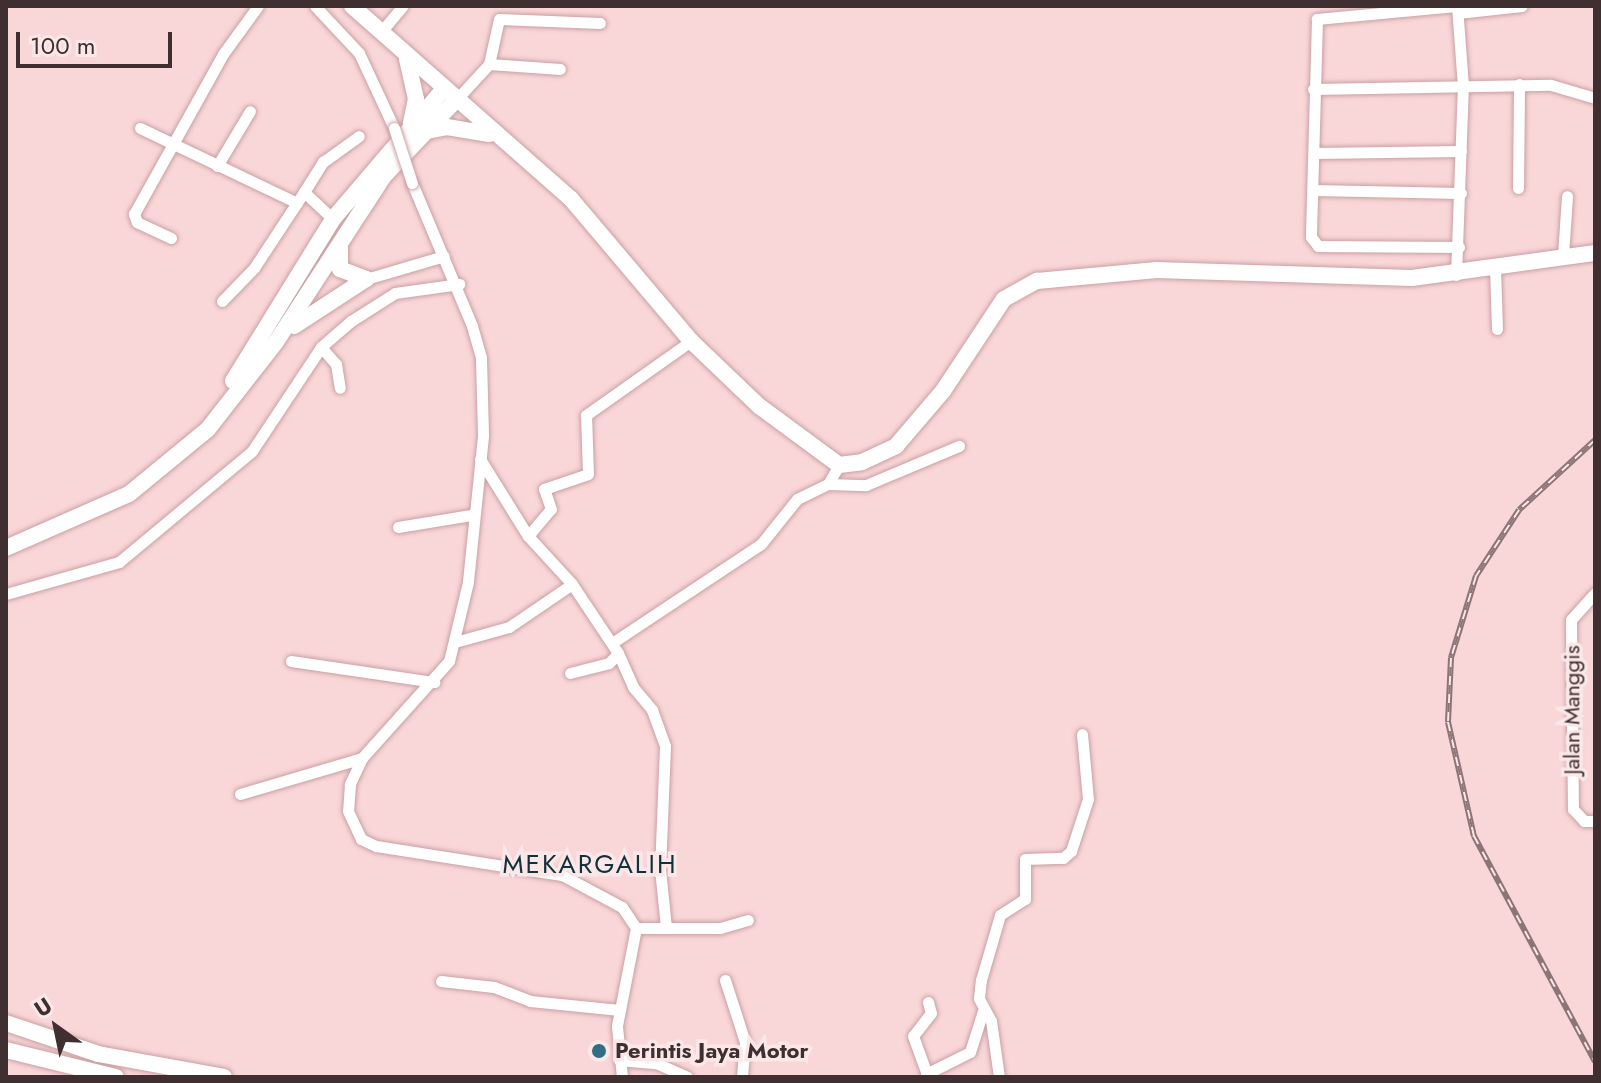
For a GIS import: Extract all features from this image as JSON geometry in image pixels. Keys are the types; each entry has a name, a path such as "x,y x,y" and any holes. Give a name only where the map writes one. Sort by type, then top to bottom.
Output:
{"highway":[{"path":"352,6 448,96 585,214 691,341 806,446 839,465 862,462 896,446 947,385 984,326 1017,289 1070,276 1156,270 1456,275 1563,255 1595,253"},
{"path":"6,548 88,516 151,480 208,429 276,342 416,128 416,99 407,58"},
{"path":"6,537 90,506 146,473 176,446 264,339 333,219 448,96"},
{"path":"416,128 447,127 494,136"},
{"path":"345,235 337,264 366,279"},
{"path":"276,342 308,313 366,279"},
{"path":"6,1023 98,1054 224,1077"},
{"path":"6,1050 116,1077"}],"street":[{"path":"171,238 137,222 134,214 223,54 258,6"},
{"path":"315,6 359,53 394,128 412,183 459,284 481,358 480,458 455,642 434,682 362,758 347,798 361,839 401,853 562,875 613,898 636,928 620,1010 619,1060 622,1077"},
{"path":"380,33 403,6"},
{"path":"1459,247 1318,246 1311,240 1317,19 1522,6"},
{"path":"1456,275 1463,86 1457,8"},
{"path":"448,96 489,64 499,19 600,23"},
{"path":"489,64 560,69"},
{"path":"1313,89 1519,84 1595,98"},
{"path":"1518,188 1519,84"},
{"path":"217,166 250,111"},
{"path":"140,128 217,166 301,197 333,219"},
{"path":"222,301 254,268 323,162 359,136"},
{"path":"1314,153 1461,151"},
{"path":"1313,190 1461,193"},
{"path":"1563,255 1567,196"},
{"path":"366,279 444,256"},
{"path":"1495,268 1497,329"},
{"path":"6,594 109,566 152,537 252,451 321,347 392,295 459,284"},
{"path":"528,536 551,509 544,489 588,474 586,415 691,341"},
{"path":"321,347 336,364 340,388"},
{"path":"570,673 609,663 616,647 761,544 797,499 828,484 866,485 959,446"},
{"path":"480,458 528,536 572,584 616,647 631,683 652,710 665,746 660,869 666,927"},
{"path":"828,484 839,465"},
{"path":"398,527 471,515"},
{"path":"455,642 509,627 572,584"},
{"name":"Jalan Manggis","path":"1595,593 1571,620 1573,809 1584,821 1595,821"},
{"path":"291,661 434,682"},
{"path":"999,1077 991,1021 983,1011 979,990 997,922 1025,899 1023,863 1071,851 1088,799 1082,734"},
{"path":"240,794 362,758"},
{"path":"636,928 720,928 748,920"},
{"path":"725,980 745,1042 742,1077"},
{"path":"441,981 494,987 530,1001 620,1010"},
{"path":"928,1002 930,1016 913,1036 927,1076 970,1052 983,1011"},
{"path":"619,1060 656,1063 687,1077"}],"railway":[{"path":"1595,440 1519,510 1476,576 1451,658 1448,722 1474,836 1595,1062"}],"place":[{"name":"Perintis Jaya Motor","path":"599,1051"}],"district":[{"name":"MEKARGALIH","path":"590,865"}]}
